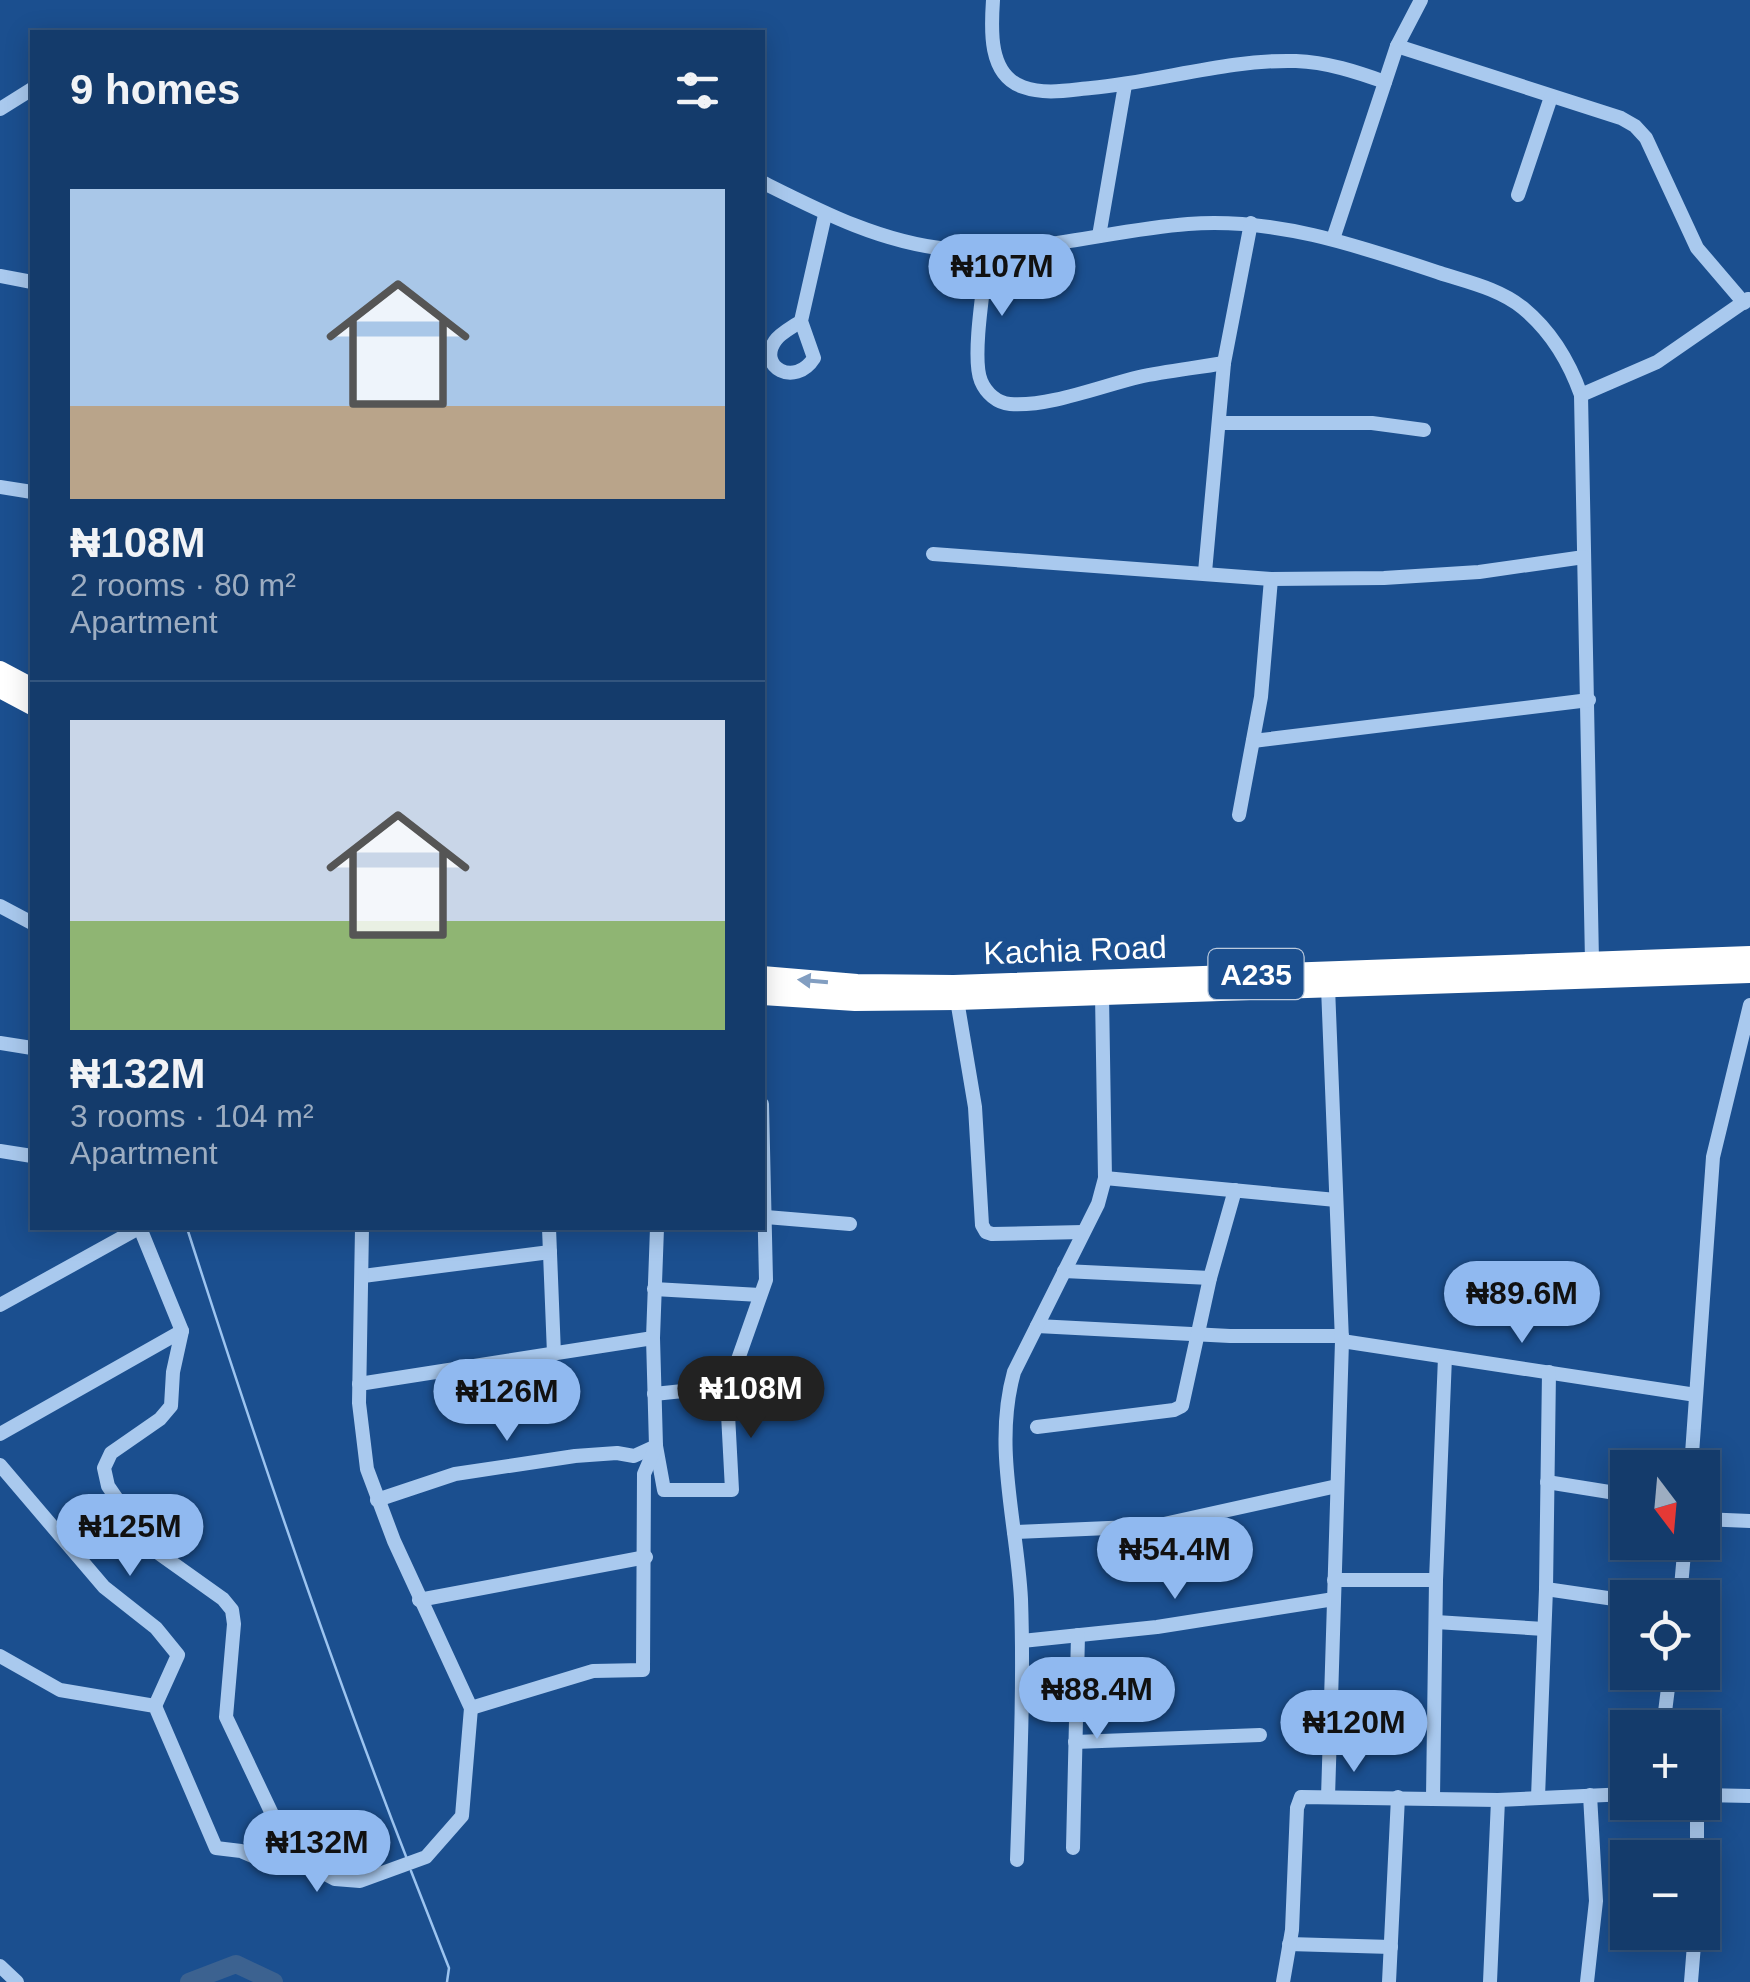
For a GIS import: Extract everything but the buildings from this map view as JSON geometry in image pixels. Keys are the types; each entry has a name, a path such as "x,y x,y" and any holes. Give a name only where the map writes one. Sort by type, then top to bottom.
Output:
{"highway":[{"path":"0,672 30,687"},
{"path":"0,688 30,704"},
{"name":"Kachia Road","path":"765,976 857,984 954,985 1750,956"},
{"name":"Kachia Road","path":"765,995 855,1001 957,1000 1750,972"}],"street":[{"path":"993,0 990,34 997,61 1021,87 1052,92 1296,61 1347,69 1385,82"},
{"path":"1333,239 1397,46 1421,0"},
{"path":"1397,46 1621,118 1635,126 1646,138 1698,248 1747,300 1657,362 1581,396"},
{"path":"1099,236 1125,85"},
{"path":"1,106 30,89"},
{"path":"1518,195 1551,97"},
{"path":"765,184 825,215 900,242 948,249 988,250 1186,224 1252,223 1333,239 1501,293 1522,306 1557,344 1572,368 1581,396 1592,961"},
{"path":"802,321 825,215"},
{"path":"1205,572 1224,363 1252,223"},
{"path":"988,250 979,329 979,377 988,394 998,401 1038,402 1144,376 1224,363"},
{"path":"0,276 30,282"},
{"path":"1221,422 1372,423 1424,430"},
{"path":"0,487 30,492"},
{"path":"932,554 1272,579 1479,572 1584,557"},
{"path":"1239,815 1262,697 1272,579"},
{"path":"1253,741 1589,700"},
{"path":"0,906 30,922"},
{"path":"1328,987 1342,1339 1328,1797"},
{"path":"1017,1860 1022,1641 1004,1439 1007,1395 1014,1372 1098,1204 1104,1178 1102,995"},
{"path":"957,1000 975,1106 982,1224 986,1232 1083,1232"},
{"path":"1692,1450 1713,1157 1750,1005"},
{"path":"0,1043 30,1048"},
{"path":"0,1151 30,1156"},
{"path":"1104,1178 1336,1200"},
{"path":"658,1230 654,1394 656,1446 664,1490 732,1490 727,1395 768,1263 765,1190"},
{"path":"1037,1427 1182,1406 1210,1278 1235,1190"},
{"path":"766,1218 850,1224"},
{"path":"1,1302 135,1230"},
{"path":"140,1230 182,1330 171,1406 160,1419 112,1453 104,1468 108,1486 150,1547 223,1599 232,1610 226,1716 292,1856"},
{"path":"0,1465 104,1587 156,1628 178,1655 154,1706 216,1848 255,1857 292,1856 335,1879 360,1881 426,1857 462,1816 471,1708 419,1600 366,1469 360,1384 362,1230"},
{"path":"549,1230 554,1354"},
{"path":"363,1276 550,1252"},
{"path":"1064,1271 1210,1278"},
{"path":"654,1289 760,1295"},
{"path":"1036,1326 1342,1339 1696,1394"},
{"path":"0,1434 182,1330"},
{"path":"360,1384 654,1338"},
{"path":"1433,1797 1445,1357"},
{"path":"1538,1797 1549,1372"},
{"path":"654,1394 712,1388 730,1382"},
{"path":"376,1500 456,1474 575,1456 616,1452 634,1456 656,1446"},
{"path":"471,1708 593,1672 643,1670 644,1474 656,1446"},
{"path":"1548,1482 1610,1492"},
{"path":"1014,1532 1155,1526 1338,1486"},
{"path":"1720,1520 1750,1521"},
{"path":"419,1600 646,1557"},
{"path":"1334,1580 1436,1580"},
{"path":"1546,1589 1610,1598"},
{"path":"1022,1641 1172,1625 1334,1599"},
{"path":"1436,1622 1544,1629"},
{"path":"1073,1848 1078,1635"},
{"path":"0,1656 60,1690 154,1706"},
{"path":"1076,1742 1260,1736"},
{"path":"1283,1982 1298,1801 1305,1796 1498,1800 1610,1794"},
{"path":"1586,1982 1596,1902 1590,1795"},
{"path":"1720,1795 1750,1796"},
{"path":"1389,1982 1398,1797"},
{"path":"1490,1982 1498,1800"},
{"path":"1289,1944 1390,1947"},
{"path":"1690,1982 1693,1950"},
{"path":"0,1966 18,1982"}],"waterway":[{"path":"188,1230 292,1545 407,1859"},
{"path":"411,1871 449,1968 447,1982"},
{"path":"189,1982 236,1964 274,1982"}]}
